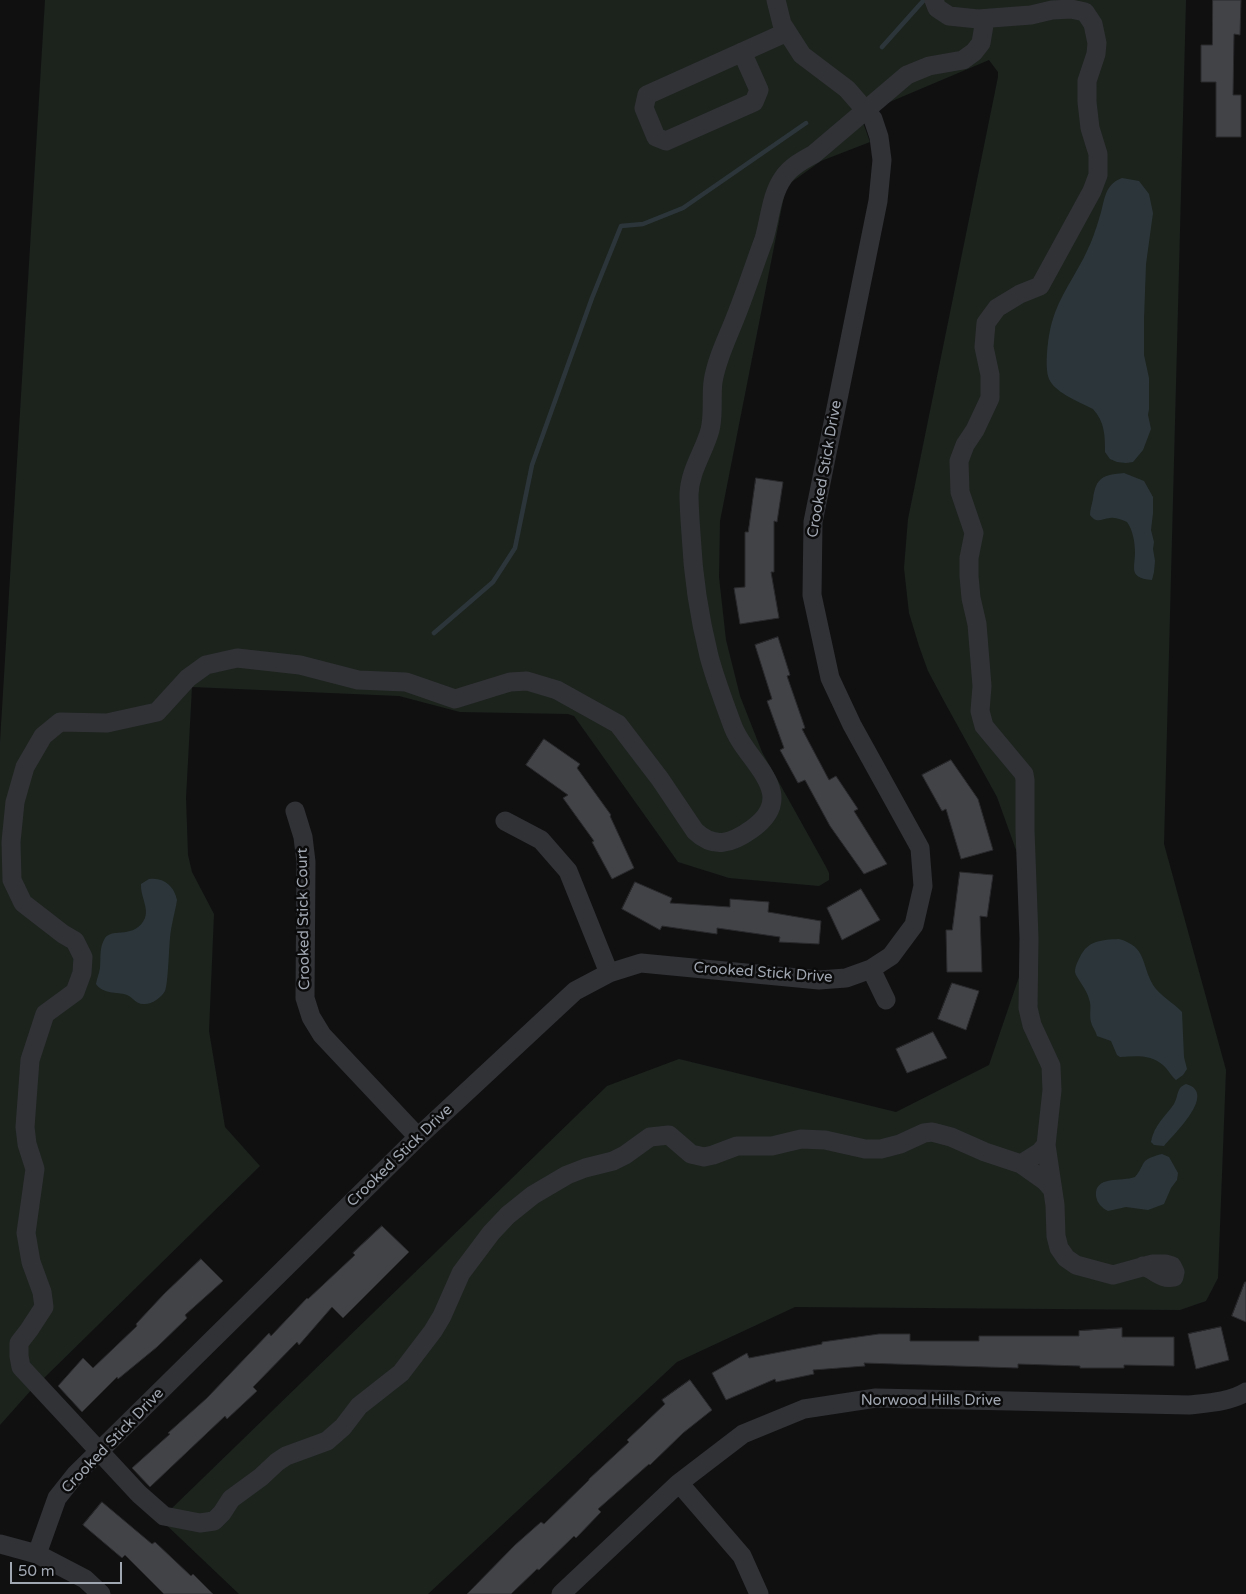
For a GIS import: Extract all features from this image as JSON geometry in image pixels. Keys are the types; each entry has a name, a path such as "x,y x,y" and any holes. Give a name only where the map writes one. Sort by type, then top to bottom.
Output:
{"street":[{"name":"Crooked Stick Drive","path":"37,1554 57,1498 76,1474 418,1137 575,991 608,973 641,963 819,980 846,978 871,969 891,956 914,925 924,886 920,848 852,725 830,678 818,630 812,595 813,522 878,201 882,160 879,137 873,119 847,89 802,55 782,24 776,0"},
{"path":"934,0 937,8 949,16 978,19 1031,15 1052,10 1071,9 1085,12 1090,17 1097,44 1096,54 1087,81 1086,102 1090,128 1099,161 1096,184 1050,271 1040,286 1007,301 988,318 984,329 984,347 990,375 990,398 975,430 965,444 959,462 960,492 974,533 969,558 969,576 971,598 977,624 982,686 980,711 984,726 1024,774 1025,780 1029,938 1028,1008 1032,1025 1051,1066 1052,1079 1046,1146 1056,1220 1056,1236 1059,1248 1066,1258 1076,1265 1113,1274 1143,1266"},
{"path":"978,19 984,25 984,35 981,44 974,52 963,60 930,66 906,75 814,154 798,163 783,178 773,199 764,236 721,354 713,382 710,427 706,442 694,466 690,482 693,566 709,657 733,729 769,781 772,789 771,806 766,816 752,829 723,843 716,844 702,837 695,831 660,779 618,724 557,690 527,681 510,682 455,699 406,682 358,680 300,665 237,658 206,665 188,678 157,712 107,722 60,722 43,736 25,767 15,802 11,842 12,880 23,903 75,941 84,957 82,973 75,992 45,1014 30,1060 25,1127 27,1144 35,1169 26,1233 31,1262 42,1292 44,1307 19,1343 19,1356 21,1367 139,1494 164,1516 200,1523 214,1521 231,1499 261,1477 277,1462 286,1456 326,1441 344,1427 359,1406 401,1373 433,1332 461,1273 491,1233 508,1215 533,1196 568,1175 585,1168 613,1161 625,1155 650,1136 669,1135 692,1154 704,1157 737,1146 772,1146 801,1139 825,1140 865,1150 881,1150 900,1144 924,1132 932,1132 951,1137 984,1152 1021,1164 1045,1180 1052,1189"},
{"path":"742,52 759,90 754,102 666,142 656,137 644,108 647,95 742,52 787,32"},
{"name":"Crooked Stick Court","path":"295,810 303,837 306,862 305,998 311,1017 322,1035 418,1137"},
{"path":"505,821 541,840 568,871 608,973"},
{"path":"871,969 886,1000"},
{"path":"1021,1164 1046,1146"},
{"name":"Norwood Hills Drive","path":"561,1594 679,1483 743,1434 784,1416 817,1406 876,1398 1188,1405 1215,1403 1246,1392"},
{"path":"679,1483 742,1556 759,1594"},
{"path":"0,1544 37,1554 85,1579 101,1594"}],"shaded area":[{"path":"45,0 1186,0 1164,844 1226,1070 1218,1278 1206,1301 1180,1310 795,1307 677,1362 428,1594 239,1594 159,1518 33,1388 0,1425 0,742","holes":["989,60 998,72 908,519 904,568 909,613 928,671 997,797 1020,861 1023,929 1019,977 989,1065 896,1112 679,1059 607,1086 168,1512 42,1380 260,1166 225,1127 209,1031 214,914 192,872 188,855 186,798 192,687 399,696 460,712 568,714 574,716 678,862 729,878 819,886 829,880 829,873 825,865 762,752 740,696 726,640 719,577 720,521 786,186 821,161 870,142 861,117 885,104"]},
{"path":"1122,178 1139,181 1149,194 1153,213 1146,264 1144,319 1144,355 1149,378 1148,415 1151,429 1143,450 1133,462 1126,463 1110,459 1105,452 1104,429 1097,414 1093,409 1067,396 1055,387 1048,376 1047,364 1049,334 1055,312 1091,243 1108,190 1111,185"},
{"path":"1124,473 1144,481 1153,497 1151,530 1155,561 1152,580 1139,577 1134,571 1134,541 1127,522 1114,518 1097,520 1090,515 1094,492 1102,478"},
{"path":"149,879 164,881 171,887 177,900 171,933 165,991 156,1000 143,1004 127,995 103,990 96,984 100,968 101,949 105,938 113,933 136,929 145,918 146,910 141,884"},
{"path":"1119,939 1128,942 1139,952 1153,985 1159,993 1182,1012 1184,1057 1187,1069 1176,1080 1158,1061 1143,1056 1120,1057 1117,1055 1111,1041 1097,1036 1092,1024 1090,1019 1090,1002 1075,972 1076,966 1083,951 1091,944"},
{"path":"1186,1084 1195,1089 1197,1096 1195,1105 1183,1124 1164,1146 1154,1145 1151,1142 1152,1136 1174,1104 1179,1090"},
{"path":"1162,1154 1169,1157 1178,1173 1177,1180 1164,1204 1148,1210 1126,1207 1108,1211 1100,1205 1096,1196 1099,1185 1110,1180 1135,1177 1146,1160"}],"building":[{"path":"1213,0 1241,0 1240,35 1234,34 1233,95 1241,95 1241,137 1216,137 1216,82 1201,82 1201,45 1212,45"},
{"path":"756,478 783,482 777,522 774,521 774,572 771,572 779,618 740,624 734,588 745,587 745,532 748,532"},
{"path":"778,637 790,675 787,676 805,728 802,729 829,780 836,776 858,809 854,811 887,864 864,874 830,826 805,780 798,783 780,750 784,748 767,701 772,699 755,645"},
{"path":"544,739 580,764 577,768 611,815 634,868 612,879 592,842 594,841 563,798 568,795 526,765"},
{"path":"951,760 978,799 993,850 961,859 946,809 942,811 922,775"},
{"path":"960,872 993,875 987,917 980,916 982,972 947,972 946,930 952,930"},
{"path":"635,882 672,898 670,903 730,907 730,899 769,902 768,912 821,921 819,944 779,942 780,937 717,928 717,934 662,926 660,930 622,909"},
{"path":"861,889 880,920 842,940 827,908"},
{"path":"952,983 979,991 966,1030 938,1019"},
{"path":"933,1032 947,1058 907,1073 896,1049"},
{"path":"382,1226 409,1252 343,1318 332,1307 299,1345 297,1342 253,1387 257,1391 227,1419 225,1416 150,1487 132,1468 207,1398 269,1333 271,1336 307,1298 355,1255 353,1253"},
{"path":"201,1259 223,1281 185,1315 187,1318 157,1347 118,1379 117,1377 82,1412 58,1386 83,1358 93,1368 137,1326 136,1324 164,1294"},
{"path":"1246,1282 1246,1322 1232,1316"},
{"path":"1221,1327 1229,1360 1196,1369 1188,1334"},
{"path":"1122,1328 1122,1337 1174,1337 1174,1366 1124,1365 1124,1368 1080,1368 1080,1366 1018,1364 1018,1368 864,1363 865,1366 813,1370 814,1374 776,1382 775,1379 726,1400 712,1373 747,1353 749,1358 822,1344 822,1342 879,1334 910,1334 910,1341 979,1341 979,1336 1079,1336 1079,1331"},
{"path":"690,1380 712,1410 683,1433 650,1465 598,1509 601,1512 576,1538 574,1536 511,1594 467,1594 515,1545 541,1522 544,1524 629,1442 627,1440 665,1404 662,1400"},
{"path":"102,1502 152,1544 155,1542 191,1576 193,1574 213,1594 164,1594 125,1555 122,1558 83,1525"}],"waterway":[{"path":"882,47 924,0"},
{"path":"434,633 493,582 515,548 532,465 592,298 621,226 643,224 683,208 806,123"}]}
